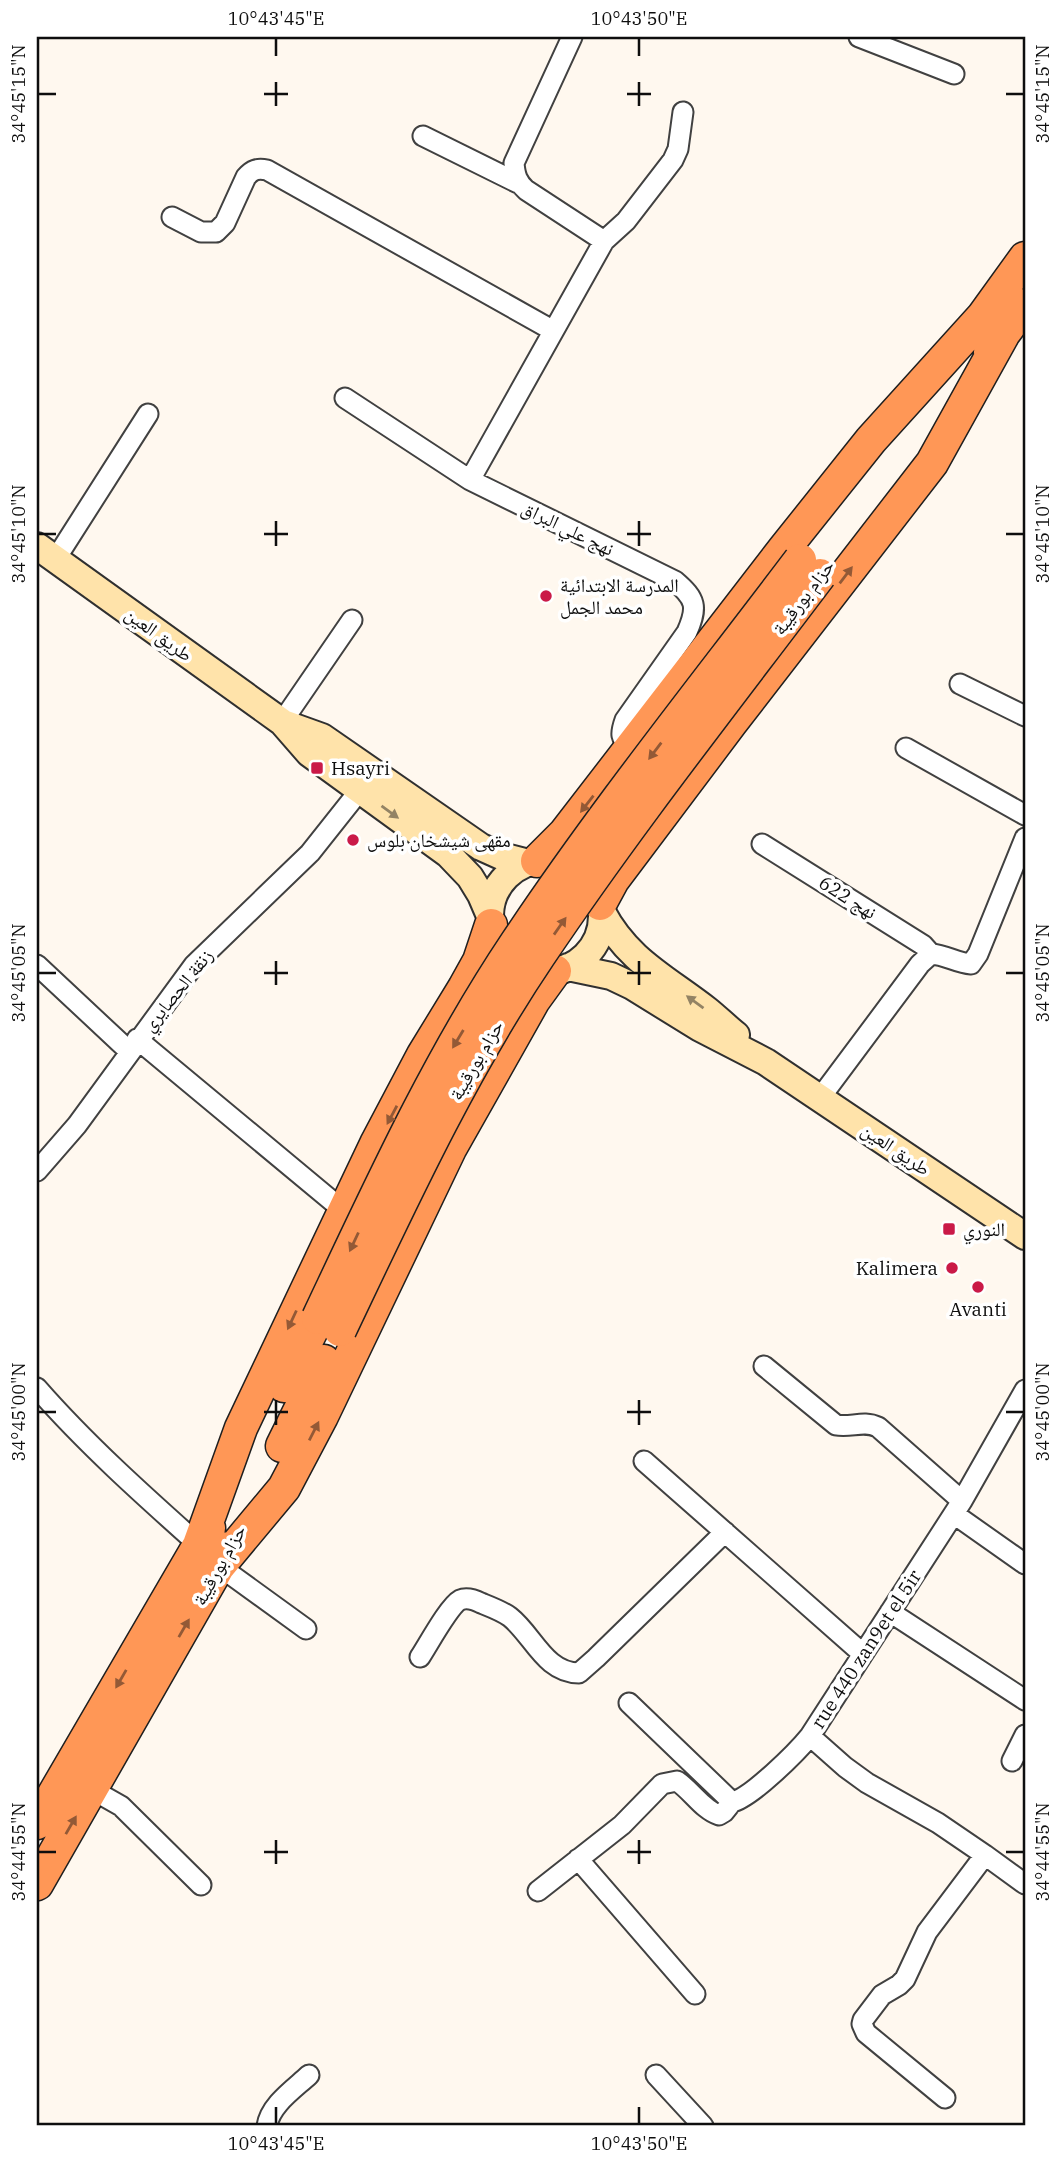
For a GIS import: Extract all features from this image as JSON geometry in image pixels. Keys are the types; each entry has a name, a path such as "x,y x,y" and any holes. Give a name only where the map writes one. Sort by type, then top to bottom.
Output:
{"highway":[{"name":"حزام بورقيبة","path":"37,1823 209,1556 276,1459 329,1324 403,1198 464,1077 538,957 810,568 1010,322 1025,258"},
{"path":"533,862 565,833 871,440 1010,322"},
{"path":"601,908 613,880 932,463 1010,322"},
{"path":"209,1556 241,1428 344,1211 423,1055 474,970 490,921"},
{"path":"209,1556 284,1488 322,1416 450,1149 534,1000 562,969"},
{"name":"حزام بورقيبة","path":"37,1884 92,1789 209,1556"}],"main road":[{"name":"طريق العين","path":"46,553 282,722 309,753 456,862 470,877 481,895 490,921"},
{"name":"طريق العين","path":"282,722 322,737 481,847 501,856 533,862"},
{"path":"546,860 564,863 580,871 592,884 601,908 598,936 589,953 574,965 562,969 536,971 517,965 503,952 493,935 490,921 492,899 500,883 513,871 533,862 546,860"},
{"name":"طريق العين","path":"601,908 612,932 627,949 708,1011 766,1062"},
{"name":"طريق العين","path":"562,969 611,976 700,1028 766,1062 1025,1237"}],"street":[{"path":"518,183 514,163 572,37"},
{"path":"859,37 954,74"},
{"path":"345,398 470,480 604,241 626,221 673,160 678,149 682,112"},
{"path":"423,136 518,183 604,241"},
{"path":"172,217 201,232 216,232 225,223 246,177 251,171 267,170 552,330"},
{"path":"46,553 148,414"},
{"name":"نهج علي البراق","path":"470,480 675,581 693,600 694,617 687,632 625,720 621,733 623,740 631,748"},
{"path":"282,722 352,620"},
{"path":"960,684 1025,716"},
{"path":"906,748 1025,816"},
{"name":"زنقة الحصايري","path":"37,1171 77,1125 194,965 310,853 360,790"},
{"name":"نهج 622","path":"762,844 923,945 931,954 971,964 978,954 1025,838"},
{"path":"820,1098 920,964 931,954"},
{"path":"37,965 133,1045 344,1211"},
{"path":"764,1366 836,1425 843,1427 864,1423 878,1427 958,1507 1025,1564"},
{"path":"37,1388 209,1556 306,1629"},
{"name":"rue 440 zan9et el 5ir","path":"1025,1390 958,1507 810,1736 861,1779 938,1823 1025,1884"},
{"path":"644,1461 863,1654"},
{"path":"420,1657 451,1610 459,1600 466,1598 509,1616 552,1664 563,1671 579,1673 724,1532"},
{"path":"890,1612 1025,1700"},
{"path":"629,1703 732,1802"},
{"path":"1012,1760 1025,1735"},
{"path":"538,1891 622,1825 662,1784 677,1782 712,1813 719,1815 788,1759 810,1736"},
{"path":"92,1789 121,1806 201,1885"},
{"path":"945,2098 866,2033 862,2024 881,1995 905,1979 927,1932 985,1855"},
{"path":"578,1859 695,1994"},
{"path":"267,2126 280,2101 309,2075"},
{"path":"656,2075 703,2126"}],"place":[{"name":"المدرسة الابتدائية محمد الجمل","path":"546,596"},
{"name":"Hsayri","path":"317,768"},
{"name":"مقهى شيشخان بلوس","path":"353,840"},
{"name":"النوري","path":"949,1229"},
{"name":"Kalimera","path":"952,1268"},
{"name":"Avanti","path":"978,1287"}]}
